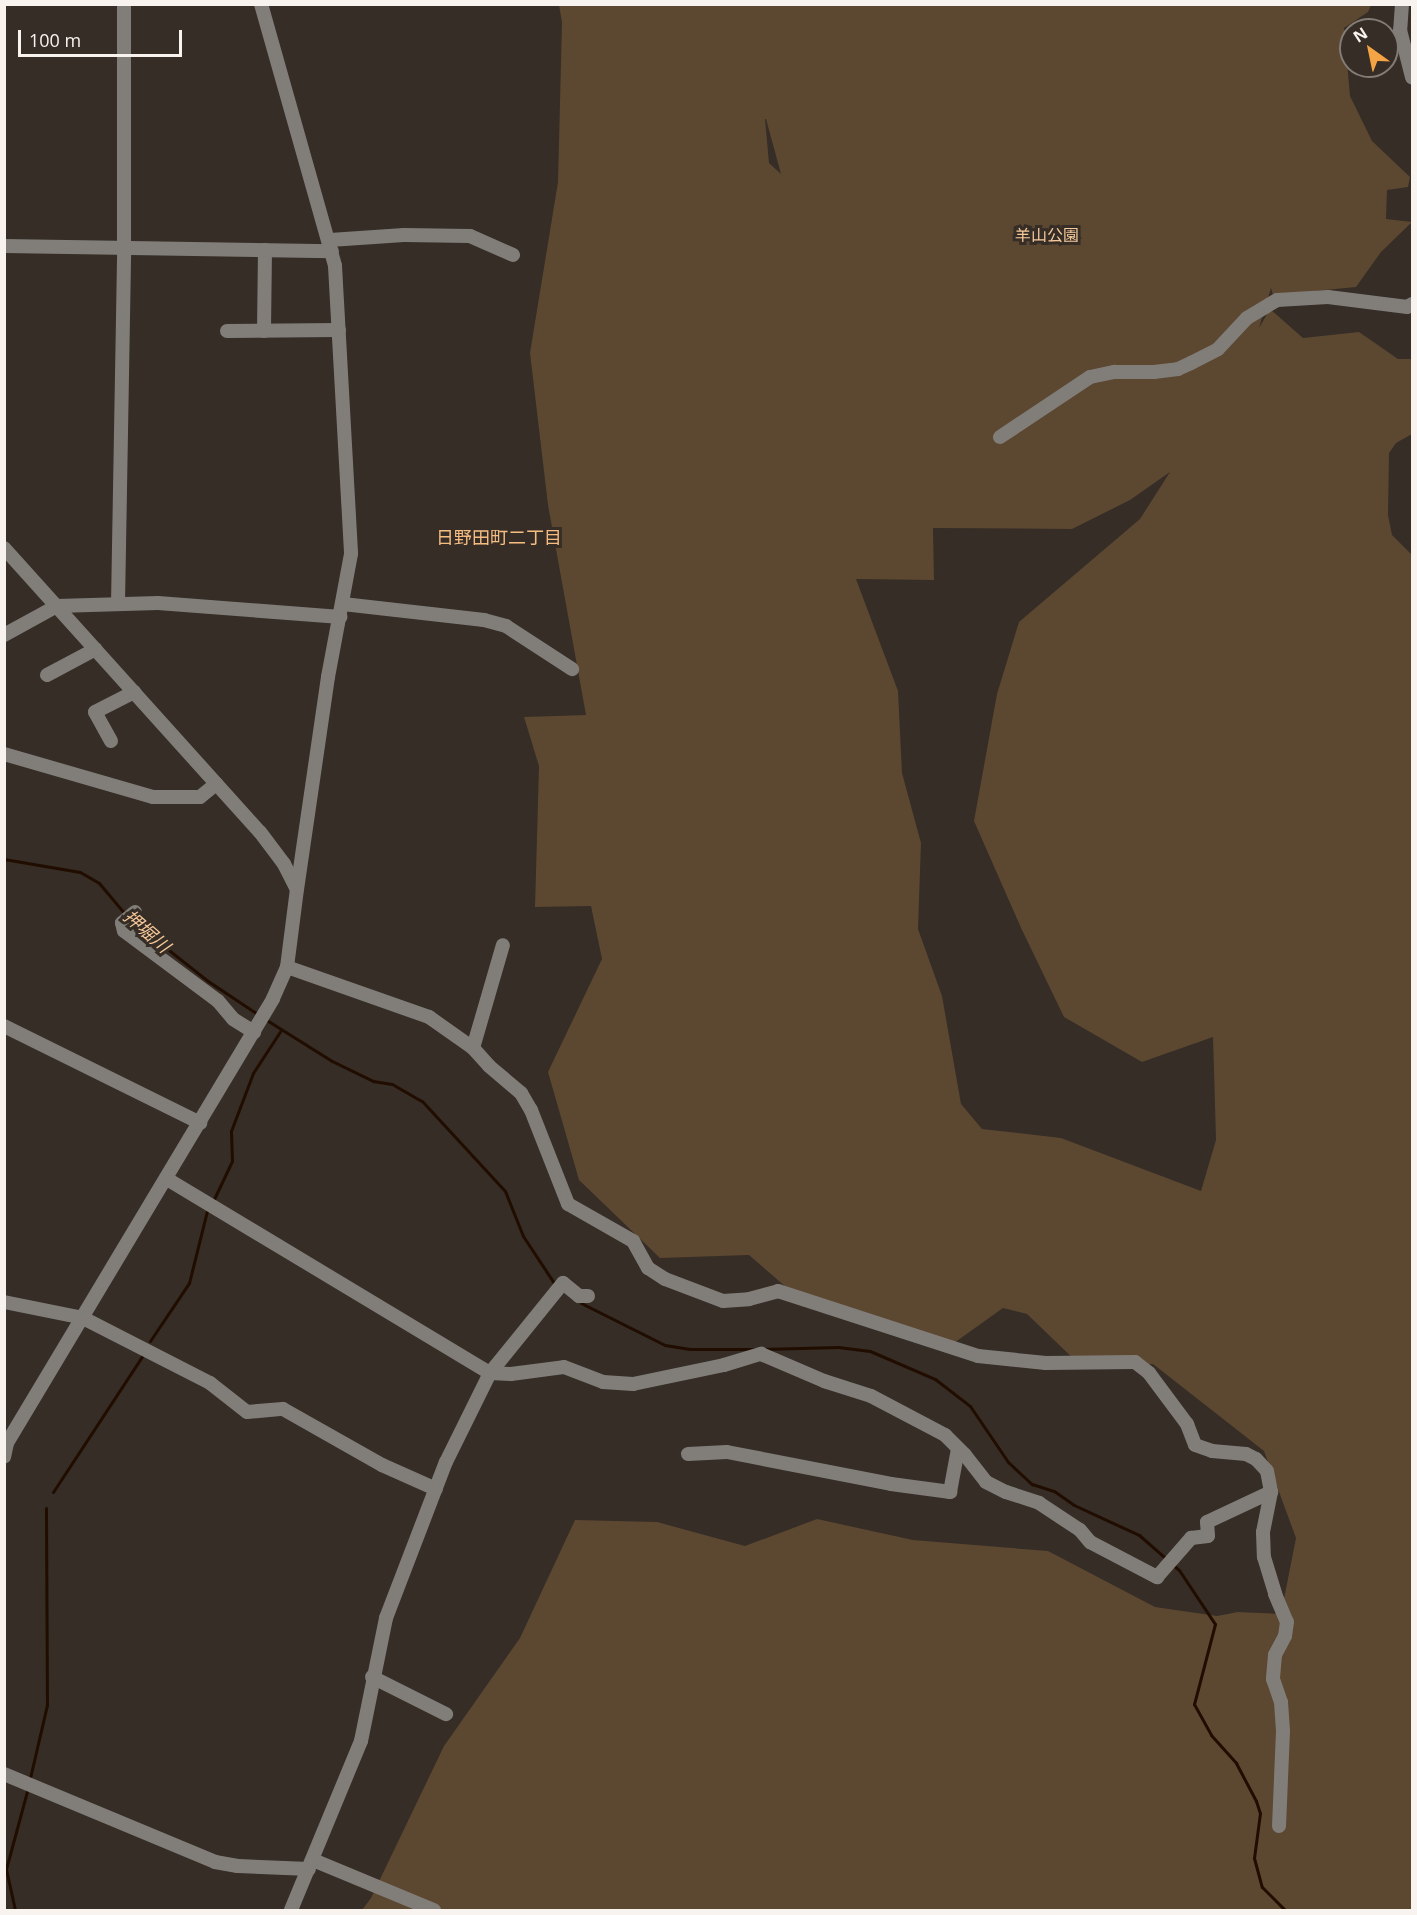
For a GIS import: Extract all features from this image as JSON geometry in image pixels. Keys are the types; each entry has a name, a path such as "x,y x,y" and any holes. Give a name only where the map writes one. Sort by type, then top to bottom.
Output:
{"street":[{"path":"118,604 124,248 124,4"},
{"path":"5,1447 254,1032 273,999 287,967 328,677 351,554 339,330 331,245 261,4"},
{"path":"1405,8 1400,30 1413,76"},
{"path":"4,246 265,250 331,245 404,235 470,236 513,255"},
{"path":"264,331 265,250"},
{"path":"1000,437 1090,377 1114,372 1154,372 1178,369 1191,363 1218,349 1247,318 1277,300 1328,297 1407,307 1413,304"},
{"path":"227,331 339,330"},
{"path":"4,548 260,832 284,864 297,889"},
{"path":"4,635 57,606 158,603 342,611 484,620 506,626 572,669"},
{"path":"47,675 96,649"},
{"path":"111,741 95,712 134,693"},
{"path":"4,754 153,797 200,796 216,784"},
{"path":"135,912 123,922 124,931 218,1001 233,1019 254,1032"},
{"path":"473,1048 503,945"},
{"path":"287,967 429,1017 473,1048 489,1066 521,1093 531,1110 568,1204 633,1241 648,1268 665,1279 723,1301 749,1299 778,1291 978,1356 1046,1363 1135,1362 1149,1373 1180,1416 1195,1445 1212,1451 1246,1454 1256,1459 1267,1471 1271,1492 1263,1532 1264,1557 1275,1594 1287,1622 1285,1636 1275,1655 1274,1679 1281,1702 1282,1731 1279,1826"},
{"path":"4,1026 200,1123"},
{"path":"167,1179 490,1373 511,1374 564,1367 603,1382 633,1384 713,1368 760,1354 824,1381 871,1396 945,1435 986,1482 1006,1492 1039,1503 1080,1530 1090,1542 1157,1577 1191,1538 1208,1536 1207,1521 1271,1492"},
{"path":"291,1911 335,1799 361,1741 372,1677 386,1618 446,1462 490,1373 562,1283 579,1296 588,1296"},
{"path":"4,1302 83,1318 210,1383 247,1412 283,1409 381,1465 436,1489"},
{"path":"688,1454 727,1452 891,1485 950,1492 958,1449"},
{"path":"372,1677 446,1714"},
{"path":"4,1774 215,1862 238,1866 311,1864 434,1911"}],"green space":[{"name":"羊山公園","path":"559,5 1371,5 1368,12 1359,18 1339,18 1339,78 1348,78 1350,96 1372,141 1410,177 1408,187 1387,190 1386,219 1412,222 1381,252 1356,287 1273,295 1271,288 1259,328 1270,309 1303,338 1359,332 1398,359 1412,359 1412,434 1396,443 1389,453 1388,515 1392,535 1412,555 1412,1910 362,1910 371,1898 444,1746 520,1638 575,1520 657,1522 745,1546 817,1519 913,1540 1048,1551 1155,1607 1217,1616 1238,1612 1281,1614 1296,1538 1264,1451 1153,1364 1081,1366 1027,1314 1003,1308 947,1348 787,1288 749,1255 660,1258 579,1180 548,1072 602,959 591,906 535,907 539,766 524,717 586,715 548,505 530,353 558,182 562,22","holes":["766,119 781,174 769,163","1170,472 1140,519 1019,622 997,694 974,821 1022,930 1064,1017 1142,1062 1213,1037 1216,1140 1201,1191 1061,1138 982,1129 961,1104 942,996 918,929 921,843 902,773 898,691 856,579 934,580 933,528 1072,529 1130,500"]}],"waterway":[{"name":"押堀川","path":"4,859 80,872 99,883 125,914"},
{"name":"押堀川","path":"132,921 208,981 259,1015"},
{"path":"265,1019 332,1061 373,1081 392,1084 422,1101 505,1191 523,1236 556,1286"},
{"path":"214,1199 232,1161 231,1131 253,1073 281,1030"},
{"path":"150,1341 189,1283 207,1211"},
{"path":"579,1302 665,1345 690,1349 756,1349"},
{"path":"763,1349 838,1347 870,1351 935,1379 970,1406 1008,1462 1032,1484 1054,1491 1074,1505 1139,1535 1167,1559"},
{"path":"53,1492 143,1355"},
{"path":"30,1778 47,1705 46,1508"},
{"path":"1172,1564 1179,1570 1215,1624 1194,1704 1211,1735 1236,1763 1256,1801 1260,1813 1254,1858 1262,1887 1285,1910"},
{"path":"15,1910 6,1869 27,1791"}],"district":[{"name":"日野田町二丁目","path":"499,537"}]}
